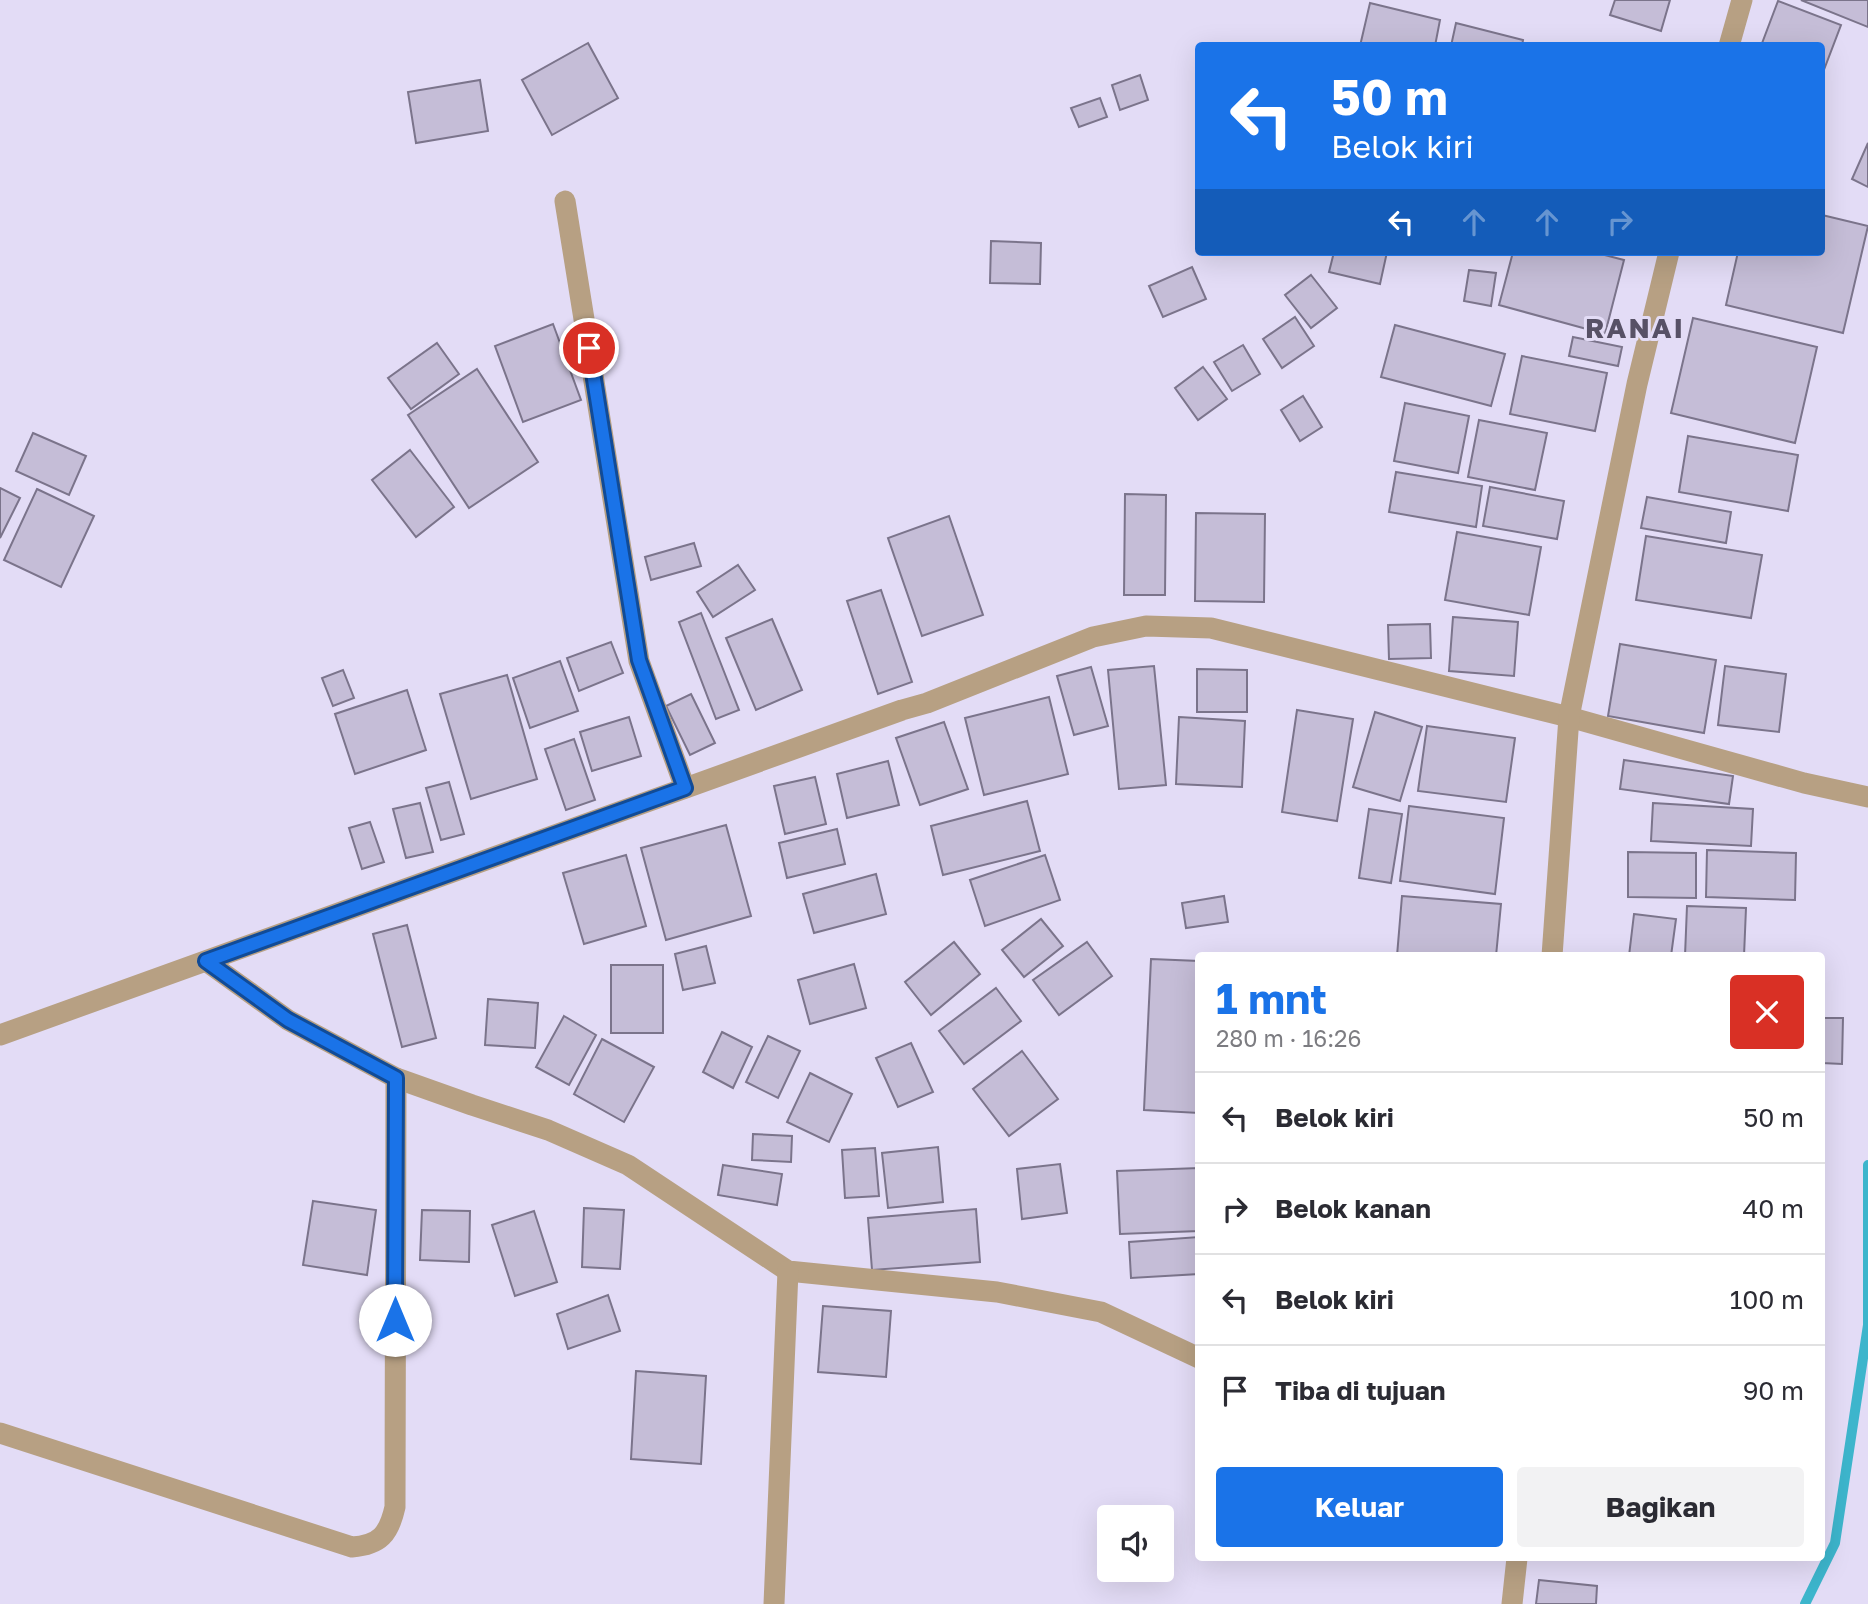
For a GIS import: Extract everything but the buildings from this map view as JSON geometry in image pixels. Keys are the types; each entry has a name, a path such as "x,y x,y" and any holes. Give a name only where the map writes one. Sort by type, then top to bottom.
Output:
{"street":[{"path":"1729,42 1742,0"},
{"path":"565,201 639,660 685,788"},
{"path":"1552,952 1569,717 1637,384 1668,256"},
{"path":"0,1035 927,703 1093,637 1146,626 1211,628 1569,717 1804,783 1868,797"},
{"path":"206,961 288,1020 396,1078 548,1130 628,1166 788,1270 997,1292 1101,1312 1195,1356"},
{"path":"0,1433 352,1547 366,1546 379,1540 388,1530 395,1507 396,1078"},
{"path":"774,1604 788,1270"},
{"path":"1512,1604 1517,1561"}],"waterway":[{"path":"1805,1604 1835,1543 1868,1325 1868,1165"}],"district":[{"name":"RANAI","path":"1635,328"}],"route":[{"path":"395,1320 396,1078 288,1020 206,961 685,788 639,660 589,348"}]}
